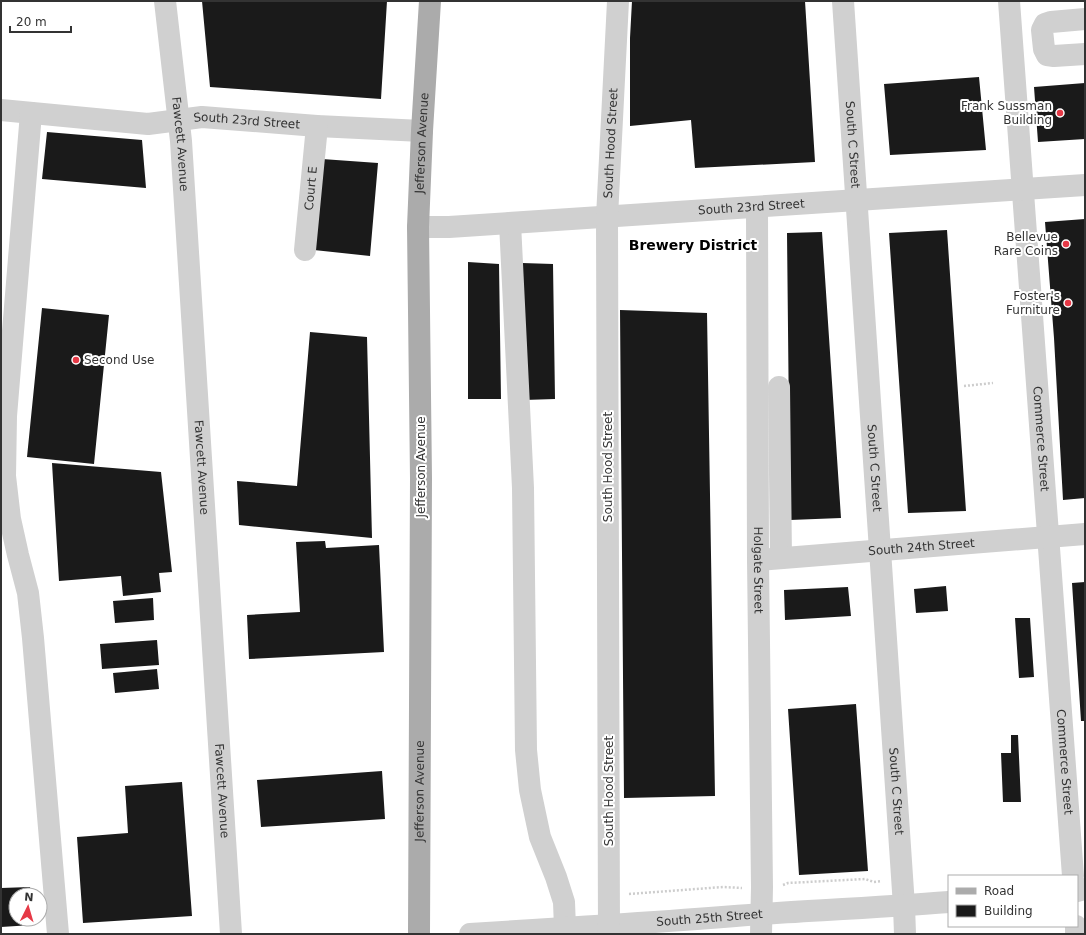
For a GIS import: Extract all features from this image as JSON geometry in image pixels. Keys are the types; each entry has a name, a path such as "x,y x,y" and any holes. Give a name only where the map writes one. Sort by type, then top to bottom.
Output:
{"main road":[{"name":"Jefferson Avenue","path":"420,934 421,478 418,227 430,1"}],"street":[{"name":"Fawcett Avenue","path":"165,1 181,141 231,934"},
{"name":"South Hood Street","path":"609,930 607,217 618,1"},
{"name":"South C Street","path":"843,1 905,934"},
{"name":"Commerce Street","path":"1009,1 1073,875"},
{"path":"1085,20 1051,22 1045,24 1042,30 1044,49 1047,55 1085,54"},
{"name":"South 23rd Street","path":"1,110 148,124 202,117 317,126 422,131"},
{"path":"31,113 6,416 5,476 10,519 28,593 58,934"},
{"name":"Court E","path":"305,250 317,126"},
{"name":"South 23rd Street","path":"418,227 510,224 1085,185"},
{"name":"Holgate Street","path":"756,207 761,924"},
{"path":"510,224 523,488 526,750 530,790 540,837 564,902 565,928"},
{"path":"779,386 780,525 782,558"},
{"name":"South 24th Street","path":"758,560 1085,534"},
{"name":"South 25th Street","path":"470,934 565,928 609,930 761,924 904,906 948,902"}],"path":[{"path":"964,386 993,383"},
{"path":"780,886 788,883 865,878 874,882"},
{"path":"610,895 723,887 736,888"}],"building":[{"path":"202,1 387,1 381,99 210,87"},
{"path":"632,1 805,1 815,162 695,168 691,120 630,126 630,38"},
{"path":"979,77 986,150 890,155 884,84"},
{"name":"Frank Sussman Building","path":"1085,83 1085,139 1038,142 1034,87"},
{"path":"47,132 142,140 146,188 42,179"},
{"path":"322,159 378,163 370,256 314,250"},
{"path":"1085,219 1085,498 1063,500 1054,338 1045,222"},
{"path":"947,230 966,511 908,513 889,233"},
{"path":"822,232 841,518 790,520 787,233"},
{"path":"468,262 499,264 501,399 468,399"},
{"path":"522,263 553,264 555,399 524,400"},
{"path":"42,308 109,315 94,464 27,457"},
{"path":"620,310 707,313 715,796 624,798"},
{"path":"310,332 367,337 372,538 239,525 237,481 297,486"},
{"path":"52,463 161,472 172,572 159,573 161,592 123,596 121,576 59,581"},
{"path":"325,541 326,548 379,545 384,652 249,659 247,615 300,612 296,542"},
{"path":"1085,582 1085,721 1081,721 1072,583"},
{"path":"946,586 948,611 916,613 914,589"},
{"path":"848,587 851,616 785,620 784,590"},
{"path":"153,598 154,620 115,623 113,601"},
{"path":"1015,618 1030,618 1034,677 1019,678"},
{"path":"157,640 159,665 102,669 100,644"},
{"path":"157,669 159,689 115,693 113,673"},
{"path":"856,704 868,871 799,875 788,709"},
{"path":"1011,735 1018,735 1021,802 1003,802 1001,753 1011,753"},
{"path":"382,771 385,819 261,827 257,780"},
{"path":"182,782 192,916 83,923 77,837 128,833 125,786"},
{"path":"1,888 8,888 8,927 1,927"}],"place":[{"name":"Frank Sussman Building","path":"1060,113"},
{"name":"Bellevue Rare Coins","path":"1066,244"},
{"name":"Foster's Furniture","path":"1068,303"},
{"name":"Second Use","path":"76,360"}],"district":[{"name":"Brewery District","path":"693,245"}]}
